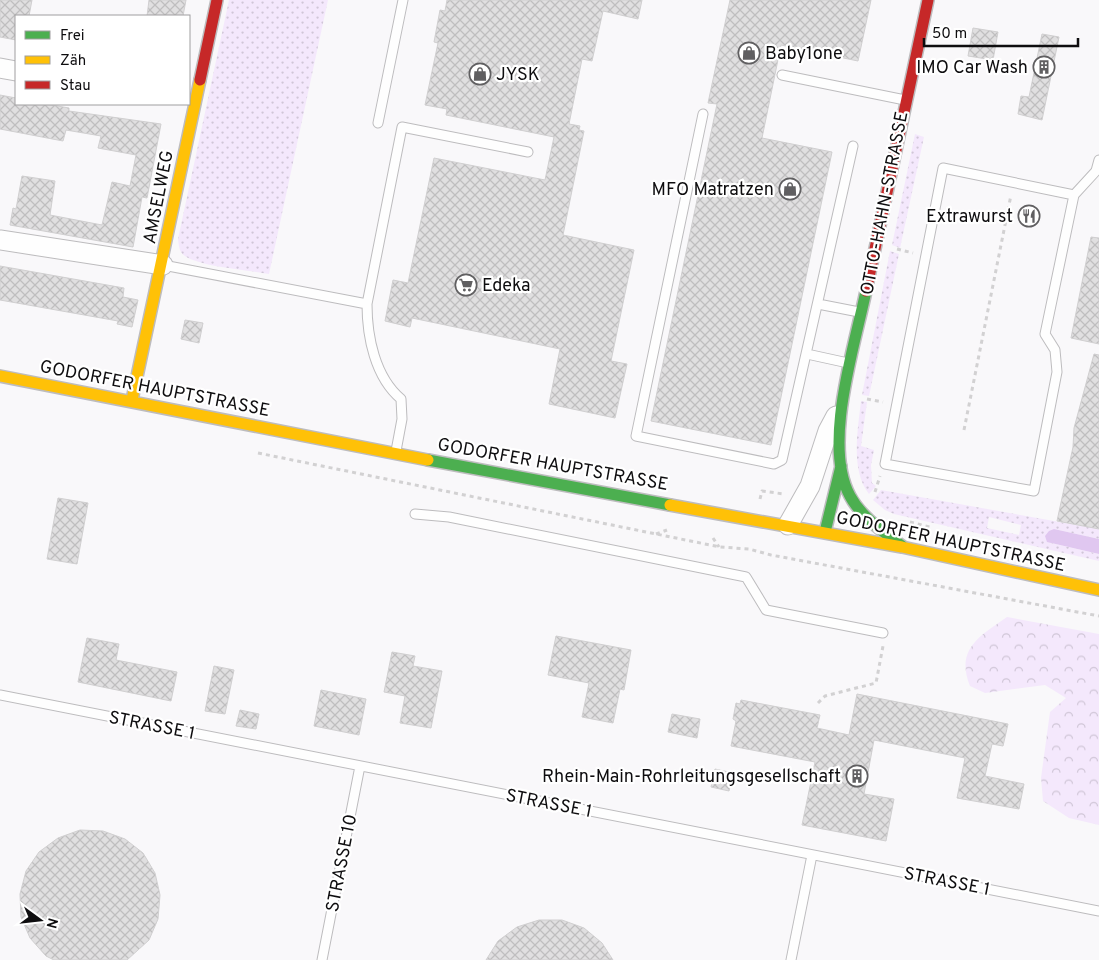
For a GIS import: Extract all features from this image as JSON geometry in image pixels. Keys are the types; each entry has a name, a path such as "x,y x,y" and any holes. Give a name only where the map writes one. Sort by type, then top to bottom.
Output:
{"main road":[{"name":"AMSELWEG","path":"132,400 163,265 192,101 217,0"},
{"name":"OTTO-HAHN-STRASSE","path":"825,532 842,465 839,433 842,406 905,100 928,0"},
{"name":"GODORFER HAUPTSTRASSE","path":"0,376 132,400 395,454 825,532 1099,590"},
{"path":"842,465 844,482 856,506 902,547"}],"street":[{"path":"0,68 15,71"},
{"path":"0,240 163,265"},
{"name":"OTTO-HAHN-STRASSE","path":"788,525 810,486 828,431 842,406"}],"lane":[{"path":"378,123 403,0"},
{"path":"782,75 905,100"},
{"path":"703,114 636,436 774,464 782,460 786,450 853,146"},
{"path":"395,454 402,419 401,399 389,390 377,363 367,328 366,304 402,127 528,152"},
{"path":"1074,195 943,168 885,464 1034,491 1057,372 1055,350 1045,334 1074,195 1096,171 1099,160"},
{"path":"163,265 366,304"},
{"path":"818,304 862,313"},
{"path":"807,354 851,364"},
{"path":"415,514 449,517 746,577 766,610 883,633"},
{"name":"STRASSE 1","path":"0,695 1099,911"},
{"name":"STRASSE 10","path":"322,960 360,766"},
{"path":"791,960 812,855"}],"path":[{"path":"964,430 1014,183"},
{"path":"248,451 720,547 749,549 771,555 1099,616"},
{"path":"655,534 667,530"},
{"path":"714,538 720,547"},
{"path":"818,703 825,696 876,683 883,633"}],"green space":[{"path":"229,0 328,0 269,274 192,260 180,251 178,239"},
{"path":"915,134 924,137 900,248 892,245"},
{"path":"890,251 899,254 869,396 862,395"},
{"path":"861,401 867,402 861,446 874,450 871,465 872,483 876,486 869,494 859,473 857,461 857,436"},
{"path":"881,490 1099,529 1099,539 1054,529 1051,543 1099,554 1099,561 894,514 885,510 873,500","holes":["989,517 1021,525 1019,535 987,528"]},
{"path":"1007,617 1099,634 1099,825 1069,818 1043,801 1041,778 1050,712 1066,698 1045,685 985,693 970,686 966,673 968,653 979,637"}],"shaded area":[{"path":"1054,529 1099,539 1099,554 1047,542 1045,536"}],"building":[{"path":"0,0 32,0 29,15 15,15 15,40 0,37"},
{"path":"149,0 186,0 183,15 147,15"},
{"path":"447,0 642,0 638,19 603,11 592,61 582,59 569,124 580,126 579,130 584,131 563,235 634,250 611,361 627,364 615,418 549,404 560,349 412,318 410,327 385,321 393,280 408,283 434,158 545,180 554,137 446,115 447,109 425,105 438,43 434,42 440,10 445,11"},
{"path":"730,0 871,0 858,61 781,45 762,138 832,152 771,445 651,421 717,104 708,103"},
{"path":"973,28 998,32 993,60 968,56"},
{"name":"IMO Car Wash","path":"1042,34 1059,37 1042,120 1018,114 1021,96 1029,97"},
{"path":"0,95 15,98 15,105 52,105 69,108 69,111 161,124 147,198 142,197 133,247 10,225 13,208 16,209 22,176 55,181 50,215 102,225 112,182 130,186 136,155 98,148 101,136 66,130 63,141 0,129"},
{"path":"1091,237 1099,238 1099,344 1071,338"},
{"path":"0,266 124,288 123,297 138,300 132,327 117,324 118,321 0,300"},
{"path":"185,320 203,323 199,343 181,339"},
{"path":"1094,354 1099,355 1099,529 1057,521 1073,447 1074,428"},
{"path":"58,498 88,503 77,564 47,559"},
{"path":"556,636 631,650 624,690 620,689 613,723 582,717 589,683 548,675"},
{"path":"87,638 119,644 116,660 177,672 171,701 78,682"},
{"path":"392,652 415,656 413,666 442,671 431,728 400,723 405,696 384,692"},
{"path":"214,666 234,670 225,714 205,711"},
{"path":"321,690 366,699 359,735 314,726"},
{"path":"857,694 1008,724 1003,746 992,744 985,776 1024,784 1019,809 957,798 965,758 874,740 864,794 894,799 886,841 802,825 815,762 731,746 736,721 733,719 736,703 740,704 741,700 820,715 817,728 849,735"},
{"path":"240,710 259,714 256,729 236,726"},
{"path":"672,714 700,719 697,738 668,732"},
{"path":"715,769 733,773 729,791 711,787"},
{"path":"80,830 103,831 125,839 143,853 155,873 160,895 158,919 149,940 127,960 54,960 46,956 30,938 21,917 20,894 26,871 39,852 58,838"},
{"path":"539,920 562,920 584,928 602,943 613,960 486,960 498,941 517,927"}],"traffic: fast":[{"path":"866,291 843,395 839,450 842,475 850,496 860,511 873,524 902,546"},
{"path":"428,460 670,505"},
{"path":"825,532 841,466"}],"traffic: slow":[{"path":"132,400 200,80"},
{"path":"0,376 428,460"},
{"path":"670,505 902,547 1099,590"}],"traffic: jam":[{"path":"200,80 217,0"},
{"path":"866,291 928,0"}],"place":[{"name":"Baby1one","path":"749,53"},
{"name":"IMO Car Wash","path":"1044,67"},
{"name":"JYSK","path":"480,74"},
{"name":"MFO Matratzen","path":"790,189"},
{"name":"Extrawurst","path":"1029,216"},
{"name":"Edeka","path":"466,285"},
{"name":"Rhein-Main-Rohrleitungsgesellschaft","path":"857,776"}]}
